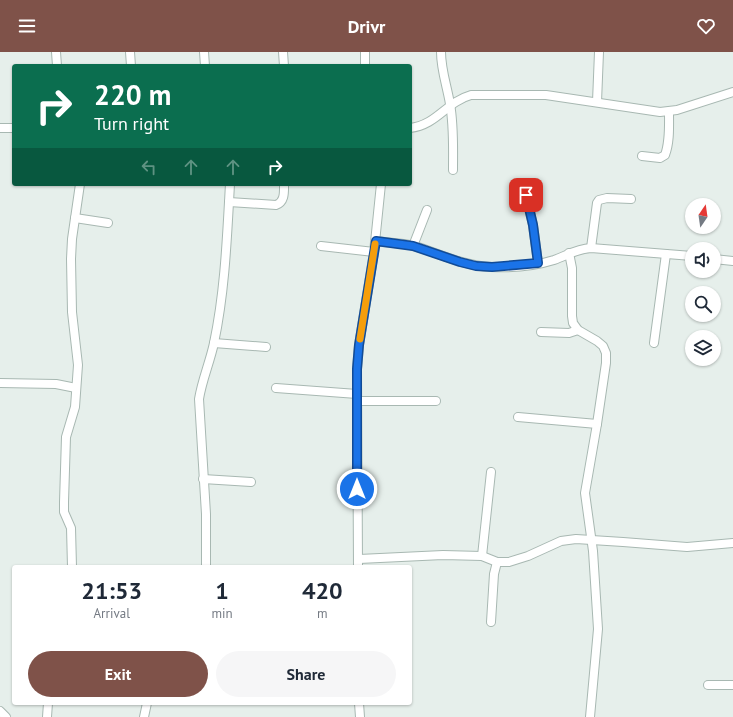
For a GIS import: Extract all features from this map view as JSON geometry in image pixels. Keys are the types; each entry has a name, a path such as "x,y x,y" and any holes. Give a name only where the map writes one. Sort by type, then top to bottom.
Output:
{"street":[{"path":"56,52 57,64"},
{"path":"130,52 131,64"},
{"path":"204,52 205,64"},
{"path":"283,52 284,64"},
{"path":"364,52 365,64"},
{"path":"440,52 442,70 450,105 453,134 453,170"},
{"path":"597,102 599,52"},
{"path":"412,128 420,127 439,116 450,105 461,98 484,94 546,95 652,111 669,112 733,92"},
{"path":"642,156 660,158 665,155 667,150 669,112"},
{"path":"0,128 12,128"},
{"path":"72,565 71,528 64,512 64,502 66,437 75,407 78,365 72,312 71,265 72,239 80,186"},
{"path":"206,565 204,479 199,399 201,386 214,343 220,306 230,186"},
{"path":"229,202 280,204 283,200 284,186"},
{"path":"381,186 376,241 359,345 357,369 358,563 443,554 482,556 497,562 509,562 568,539 687,548 733,543"},
{"path":"526,195 533,225 538,263"},
{"path":"591,248 599,200 607,198 631,199"},
{"path":"413,246 427,210"},
{"path":"75,218 108,223"},
{"path":"376,241 413,246 460,262 476,266 492,267 538,263 552,260 577,250 591,248 685,255"},
{"path":"321,246 374,252"},
{"path":"569,253 572,268 573,323 578,330 603,346 606,353 606,363 597,424 585,493 591,540 598,628 590,717"},
{"path":"654,343 666,254"},
{"path":"721,260 733,261"},
{"path":"541,332 569,333 578,330"},
{"path":"214,343 266,347"},
{"path":"0,383 42,384 76,388"},
{"path":"276,388 357,397 436,401"},
{"path":"518,417 597,424"},
{"path":"482,556 490,472"},
{"path":"204,479 251,482"},
{"path":"492,622 494,574 497,562"},
{"path":"708,685 733,685"},
{"path":"47,717 48,705"},
{"path":"144,717 146,705"},
{"path":"358,705 360,717"},
{"path":"0,711 6,717"}],"slow traffic":[{"path":"360,339 375,244"}],"route":[{"path":"357,489 357,369 359,345 376,241 413,246 476,266 492,267 538,263 533,225 526,195"}]}
